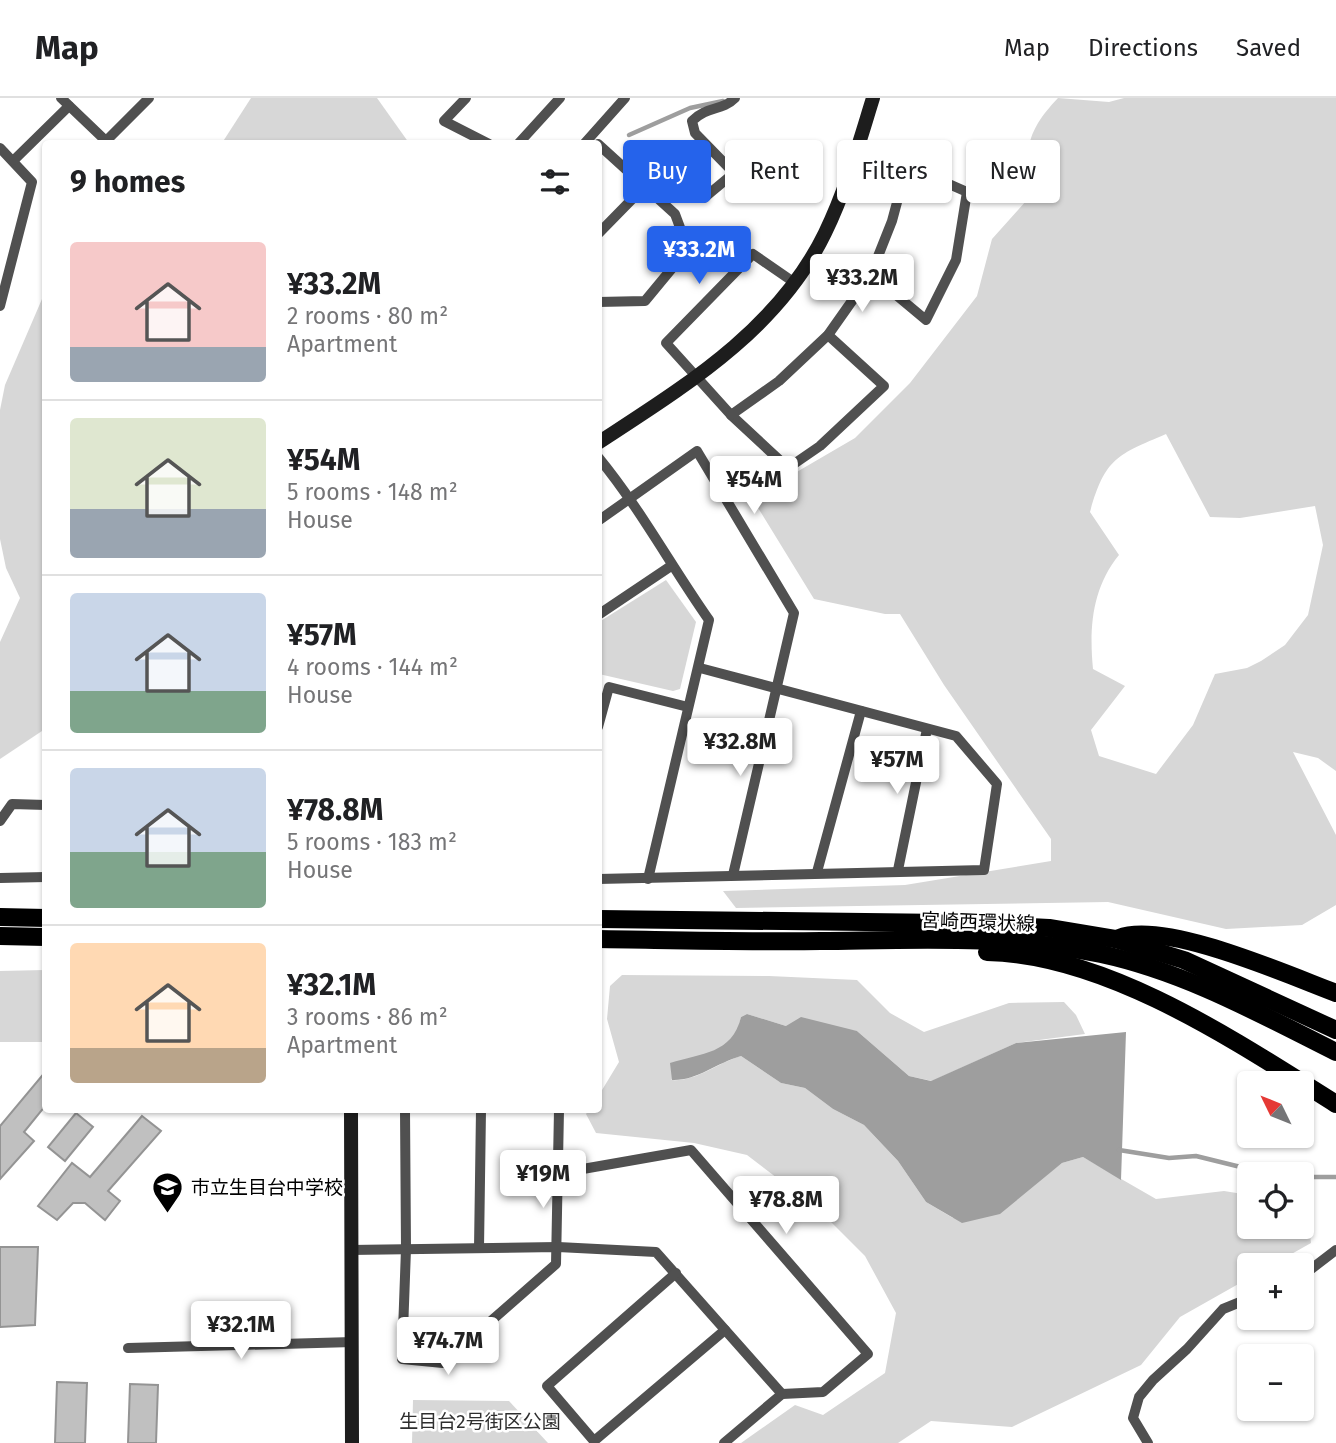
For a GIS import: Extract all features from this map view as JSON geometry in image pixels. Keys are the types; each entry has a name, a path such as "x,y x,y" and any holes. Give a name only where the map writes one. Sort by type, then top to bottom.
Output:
{"main road":[{"path":"0,917 42,918"},
{"name":"宮崎西環状線","path":"602,919 948,923 1049,928 1115,939 1184,960 1336,1030"},
{"path":"1115,939 1131,933 1168,937 1217,950 1336,993"},
{"path":"0,936 42,937"},
{"name":"宮崎西環状線","path":"602,939 784,942 964,940 1042,945 1102,954 1206,988 1336,1052"},
{"path":"784,942 799,949 995,952 1088,972 1156,999 1230,1037 1336,1104"}],"street":[{"path":"107,140 149,98"},
{"path":"466,98 444,121 485,140"},
{"path":"522,140 561,98"},
{"path":"594,140 625,98"},
{"path":"702,140 695,133 692,121 704,109 727,106 735,98"},
{"path":"860,140 873,98"},
{"path":"0,306 32,182 5,154 65,102 105,140"},
{"path":"711,149 734,173 711,192"},
{"path":"602,150 623,167"},
{"path":"872,274 926,320 956,260 967,192 952,185"},
{"path":"602,230 628,203"},
{"path":"602,302 645,301 688,249 675,214 663,203"},
{"path":"602,440 695,379 739,344 795,283 825,234 839,203"},
{"path":"731,415 779,381 828,335 872,274 896,203"},
{"path":"0,252 13,254"},
{"path":"795,283 753,254 666,342 695,379 788,468 820,446 884,386 828,335"},
{"path":"602,518 696,451 793,613 778,689 733,875"},
{"path":"602,462 632,498 671,566 709,620 700,668 688,707 648,879"},
{"path":"602,612 671,566"},
{"path":"602,879 984,870 997,784 956,736 700,668"},
{"path":"602,712 609,687 688,707"},
{"path":"817,872 861,711"},
{"path":"898,870 927,729"},
{"path":"0,821 12,804 42,805"},
{"path":"0,878 42,877"},
{"path":"351,1113 352,1443"},
{"path":"405,1113 406,1249 402,1359 443,1363 556,1264 560,1172 559,1113"},
{"path":"480,1248 481,1113"},
{"path":"560,1172 691,1150 868,1354 823,1392 782,1394 724,1443"},
{"path":"351,1250 558,1247 656,1252 782,1394"},
{"path":"1314,1267 1336,1250"},
{"path":"676,1273 547,1386 594,1441 725,1330"},
{"path":"1148,1443 1133,1418 1139,1397 1223,1308 1237,1303"},
{"path":"128,1348 353,1342"}],"green space":[{"path":"251,98 377,98 407,140 224,140"},
{"path":"1058,98 1109,102 1124,98 1336,98 1336,771 1318,758 1293,752 1336,835 1336,905 1302,925 1226,929 1108,902 736,908 723,891 905,885 1051,861 1051,839 944,685 900,614 885,614 814,599 752,498 855,438 910,383 977,296 992,239 1024,203 1060,203 1060,140 1031,140 1038,123","holes":["1166,434 1210,517 1240,518 1315,506 1323,545 1308,615 1285,645 1261,661 1247,668 1215,674 1193,725 1156,774 1099,756 1091,730 1125,686 1093,669 1094,609 1103,581 1119,555 1090,512 1101,480 1115,461 1124,454"]},
{"path":"42,299 42,731 0,759 0,642 20,598 6,568 0,539 0,410 5,385"},
{"path":"666,580 696,622 680,689 673,691 602,675 602,620"},
{"path":"42,970 42,1042 0,1042 0,971"},
{"path":"622,975 769,976 857,980 890,1013 924,1032 1009,1003 1064,1002 1076,1015 1085,1034 1016,1043 932,1081 909,1076 857,1031 786,1026 747,1014 741,1017 732,1040 671,1080 698,1075 741,1056 781,1083 805,1088 833,1109 864,1125 898,1161 926,1202 953,1218 1026,1191 1062,1163 1083,1157 1156,1199 1224,1191 1237,1193 1237,1239 1310,1239 1311,1243 1293,1253 1237,1253 1237,1285 1180,1317 1141,1365 1012,1427 931,1421 898,1443 741,1443 795,1405 823,1415 885,1373 896,1313 865,1256 819,1210 747,1155 694,1143 596,1133 586,1114 602,1113 602,1090 619,1062 607,1019 610,986"},
{"name":"生目台2号街区公園","path":"413,1400 509,1401 548,1443 412,1443"}],"shaded area":[{"path":"747,1014 786,1026 801,1017 857,1031 909,1076 931,1081 1016,1043 1126,1032 1121,1180 1083,1157 1062,1163 1000,1214 962,1223 926,1202 898,1161 864,1125 833,1109 805,1088 781,1083 741,1056 690,1078 672,1080 670,1063 704,1054 723,1045 737,1029 741,1017"}],"building":[{"path":"42,1076 42,1110 24,1132 34,1141 0,1179 0,1126"},
{"path":"76,1113 93,1127 65,1161 48,1147"},
{"path":"142,1116 161,1131 108,1191 120,1201 105,1220 85,1203 73,1203 57,1220 38,1206 72,1163 90,1177"},
{"path":"0,1247 38,1247 35,1325 0,1327"},
{"path":"57,1382 87,1383 85,1443 55,1443"},
{"path":"130,1384 158,1385 156,1443 128,1443"}],"waterway":[{"path":"629,135 690,108 723,101"},
{"path":"1119,1150 1169,1158 1196,1156 1237,1166"},
{"path":"1314,1177 1336,1177"}],"place":[{"name":"市立生目台中学校","path":"168,1214"}]}
